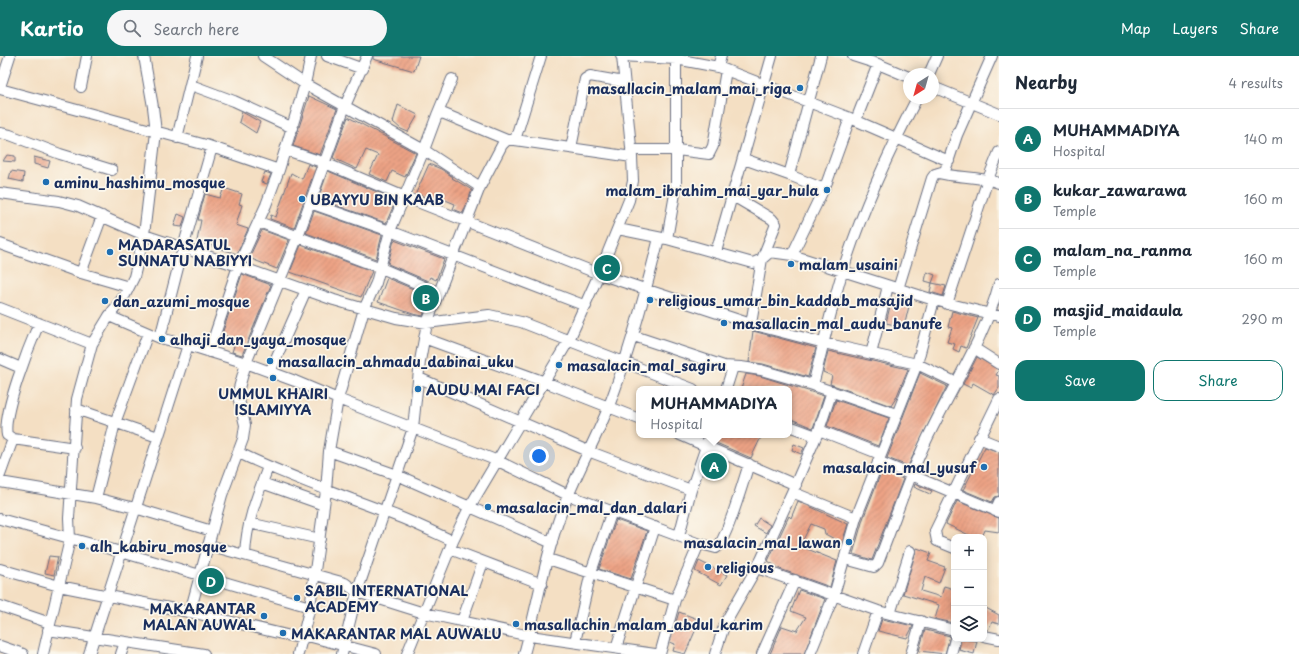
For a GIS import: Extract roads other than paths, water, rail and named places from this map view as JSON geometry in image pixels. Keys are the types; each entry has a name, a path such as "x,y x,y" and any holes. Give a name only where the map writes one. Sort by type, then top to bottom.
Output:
{"street":[{"path":"10,56 0,88 212,147 279,170"},
{"path":"82,86 87,56"},
{"path":"43,654 70,538 69,518 75,448 76,409 92,344 130,286 134,277 144,235 156,132 154,107 144,56"},
{"path":"177,138 197,56"},
{"path":"209,352 238,266 259,222 286,150 306,84 311,56"},
{"path":"327,56 363,69"},
{"path":"190,612 222,495 243,440 245,426 238,396 246,363 281,282 345,106 363,69 367,56"},
{"path":"343,650 357,592 413,428 420,361 426,324 480,187 502,145 511,140 541,56"},
{"path":"407,654 451,545 470,508 569,340 600,274 629,200 633,181 622,56 676,58 722,68 853,119 949,161"},
{"path":"437,115 442,113 511,140 571,148 631,153 677,150 705,155 711,151 722,68 721,56"},
{"path":"716,252 766,84 772,56"},
{"path":"789,175 821,56"},
{"path":"853,56 882,62 903,74"},
{"path":"932,68 938,56"},
{"path":"870,354 932,178 944,172 957,135 992,56"},
{"path":"267,57 306,84 424,150 480,187"},
{"path":"524,654 530,636 552,543 568,495 608,407 625,362 663,238 676,188 676,58"},
{"path":"792,255 824,189 853,119 882,62"},
{"path":"571,148 585,79 590,76 624,82"},
{"path":"298,654 310,607 326,491 329,451 338,399 364,309 381,268 390,231 452,79"},
{"path":"191,85 234,101 293,128"},
{"path":"939,89 999,114"},
{"path":"813,385 843,271 870,198 896,138 914,104"},
{"path":"0,133 10,135 60,154 112,170"},
{"path":"160,338 183,248 212,147"},
{"path":"286,150 325,162 467,222 600,274 646,290 751,324 824,343 917,364 957,383"},
{"path":"947,304 988,180 999,152"},
{"path":"744,159 824,189"},
{"path":"938,174 955,178 988,180 999,183"},
{"path":"0,193 59,201 78,206 144,235 281,282 396,318 426,324 489,315 521,322 685,386"},
{"path":"733,196 772,219 776,224 762,259 751,324"},
{"path":"310,203 390,231 586,306"},
{"path":"81,273 102,216"},
{"path":"259,222 381,268 439,293"},
{"path":"618,229 663,238 716,252 753,264 770,252 792,255 893,288 947,304 994,315"},
{"path":"0,244 81,273 130,286"},
{"path":"845,559 868,567 876,566 912,474 934,425 974,348 994,315 999,284"},
{"path":"270,372 306,290"},
{"path":"810,654 834,595 856,518 917,364 934,300"},
{"path":"0,308 92,344"},
{"path":"109,316 160,338 188,345 270,372 498,461 568,495 697,543 716,548 719,545 729,522 749,464"},
{"path":"39,323 21,368 3,420 7,435 12,440 75,448"},
{"path":"96,498 115,423 148,333"},
{"path":"634,336 724,366 742,366 761,370 813,385 896,414"},
{"path":"424,338 545,382 636,418"},
{"path":"88,654 188,345"},
{"path":"974,348 999,364"},
{"path":"0,359 21,368"},
{"path":"727,386 733,367"},
{"path":"419,378 522,421 588,451 691,490"},
{"path":"715,654 725,623 757,568 794,488 817,433 832,391"},
{"path":"951,547 939,543 935,538 935,531 952,493 999,399"},
{"path":"76,409 158,437"},
{"path":"792,427 817,433 879,457 952,493 998,508"},
{"path":"688,438 749,464 856,518"},
{"path":"679,536 691,490 709,438"},
{"path":"979,438 999,446"},
{"path":"0,475 12,440"},
{"path":"329,451 397,475 552,543"},
{"path":"239,453 268,467 326,491 384,511 483,562 542,584"},
{"path":"245,555 249,523 268,467"},
{"path":"0,482 96,498 135,508 212,532"},
{"path":"262,483 324,505"},
{"path":"575,642 591,572 612,511"},
{"path":"0,519 121,552 310,607"},
{"path":"249,523 320,539"},
{"path":"616,648 655,527"},
{"path":"660,654 675,600 698,546 697,543"},
{"path":"208,545 345,583 357,592 424,613 530,636 655,654"},
{"path":"890,614 910,551"},
{"path":"548,560 591,572 675,600"},
{"path":"462,621 483,562"},
{"path":"757,568 795,580 878,611 951,629"},
{"path":"0,569 59,586 190,612 303,637 343,650 376,654"},
{"path":"762,654 795,580"},
{"path":"0,606 49,626 93,637 204,654"},
{"path":"863,654 878,611"},
{"path":"911,654 921,621"},
{"path":"987,637 999,639"},
{"path":"121,654 124,642"},
{"path":"951,654 953,642"},
{"path":"0,646 23,654"}],"place":[{"name":"masallacin_malam_mai_riga","path":"800,88"},
{"name":"aminu_hashimu_mosque","path":"46,182"},
{"name":"malam_ibrahim_mai_yar_hula","path":"827,190"},
{"name":"UBAYYU BIN KAAB","path":"302,199"},
{"name":"MADARASATUL SUNNATU NABIYYI","path":"110,252"},
{"name":"malam_usaini","path":"791,264"},
{"name":"malam_na_ranma","path":"607,268"},
{"name":"kukar_zawarawa","path":"426,298"},
{"name":"religious_umar_bin_kaddab_masajid","path":"650,300"},
{"name":"dan_azumi_mosque","path":"105,301"},
{"name":"masallacin_mal_audu_banufe","path":"724,323"},
{"name":"alhaji_dan_yaya_mosque","path":"162,339"},
{"name":"masallacin_ahmadu_dabinai_uku","path":"270,361"},
{"name":"masalacin_mal_sagiru","path":"559,365"},
{"name":"UMMUL KHAIRI ISLAMIYYA","path":"273,378"},
{"name":"AUDU MAI FACI","path":"418,389"},
{"name":"MUHAMMADIYA","path":"714,466"},
{"name":"masalacin_mal_yusuf","path":"984,467"},
{"name":"masalacin_mal_dan_dalari","path":"488,507"},
{"name":"masalacin_mal_lawan","path":"849,542"},
{"name":"alh_kabiru_mosque","path":"82,546"},
{"name":"religious","path":"708,567"},
{"name":"masjid_maidaula","path":"211,581"},
{"name":"SABIL INTERNATIONAL ACADEMY","path":"297,598"},
{"name":"MAKARANTAR MALAN AUWAL","path":"264,616"},
{"name":"masallachin_malam_abdul_karim","path":"516,624"},
{"name":"MAKARANTAR MAL AUWALU","path":"283,633"}]}
